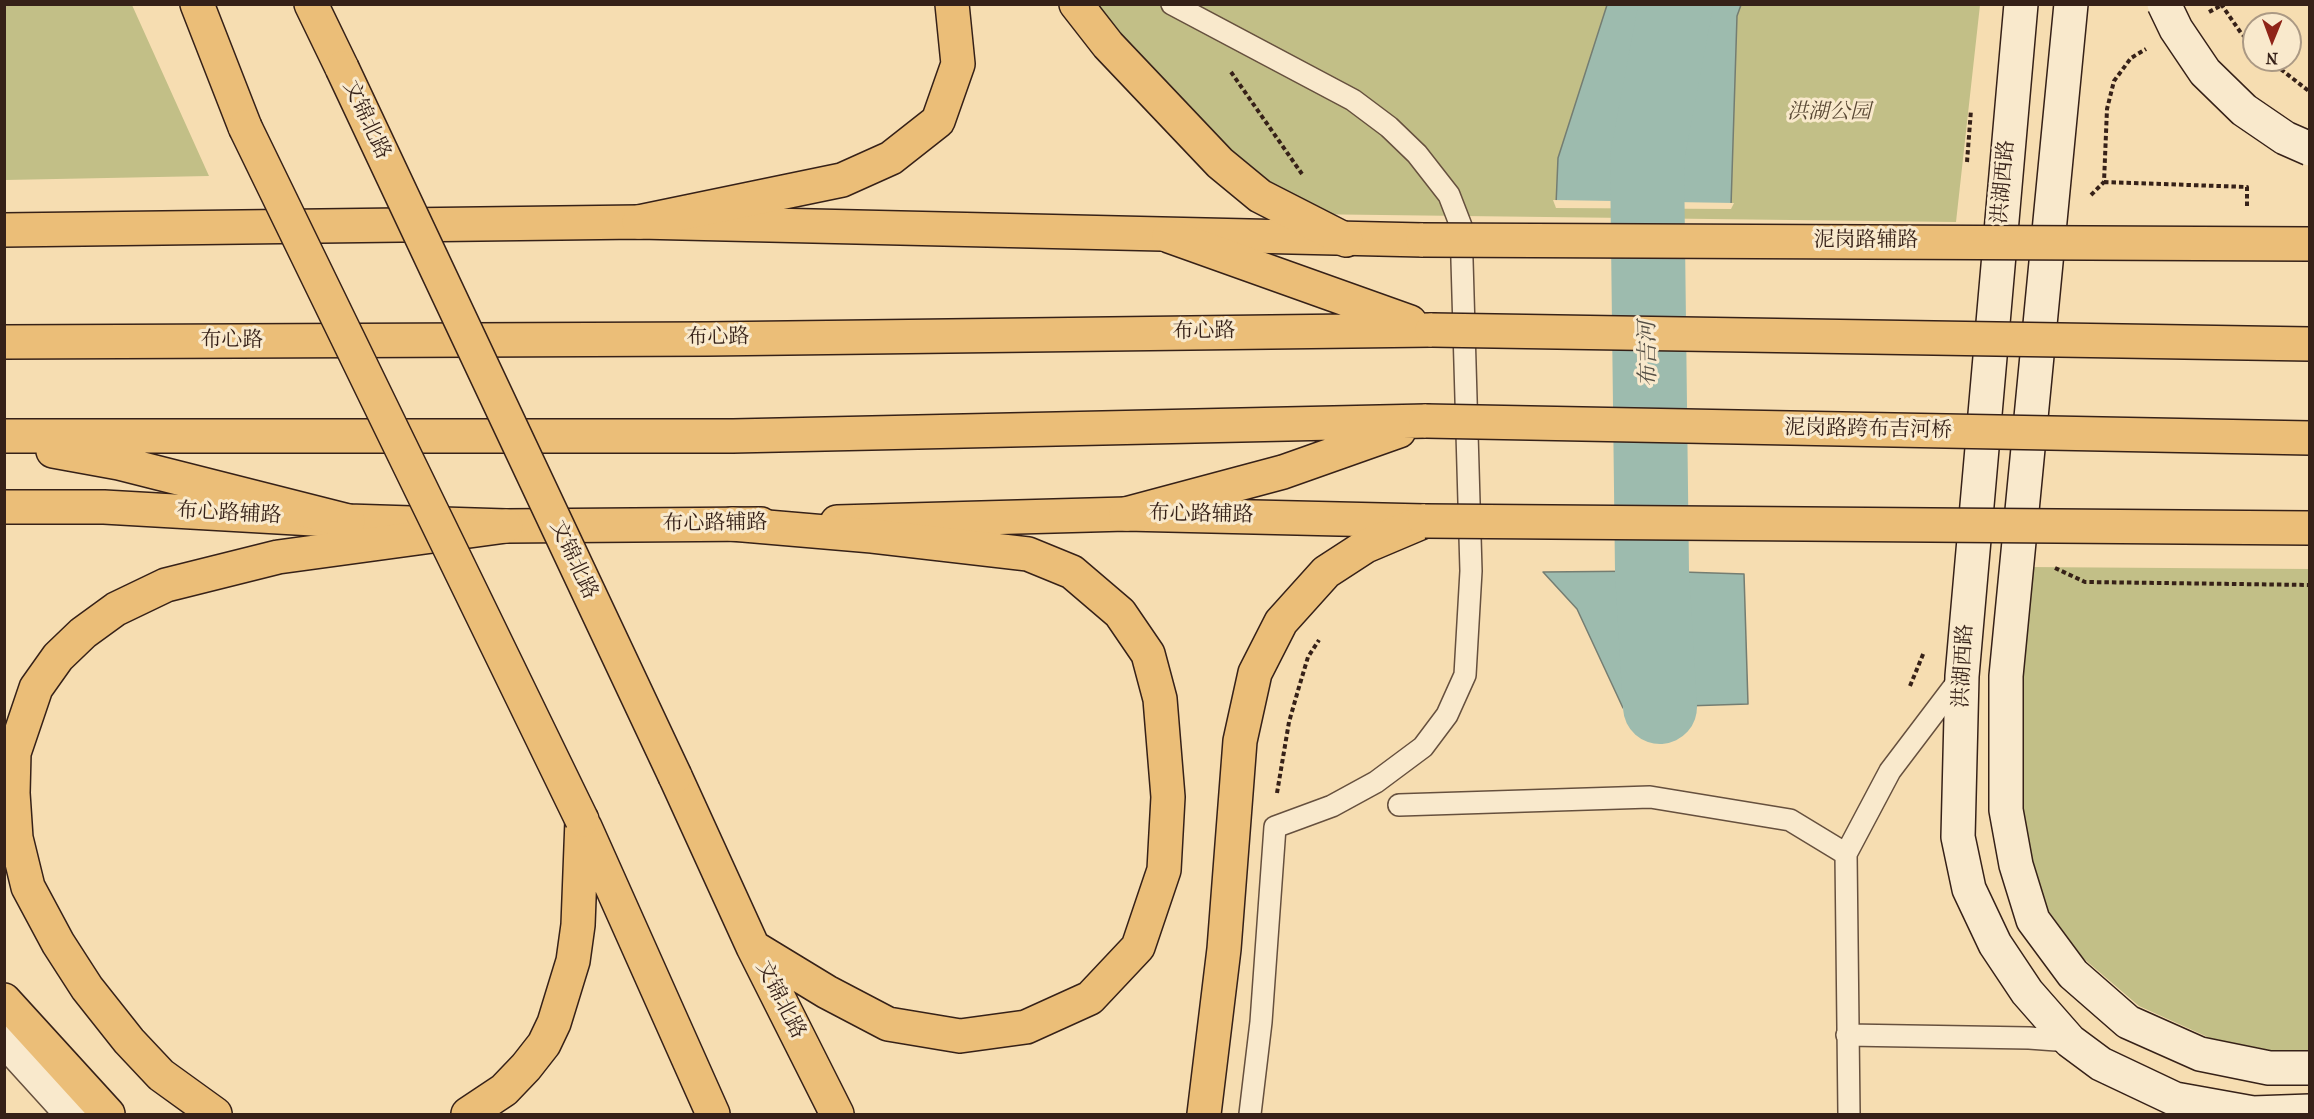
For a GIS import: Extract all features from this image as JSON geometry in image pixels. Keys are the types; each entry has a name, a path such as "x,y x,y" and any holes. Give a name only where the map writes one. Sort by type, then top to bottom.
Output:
{"main road":[{"path":"197,4 245,127 582,820 712,1114"},
{"name":"文锦北路","path":"311,4 753,947 837,1114"},
{"path":"330,4 342,68"},
{"path":"639,222 842,180 891,158 938,121 958,64 952,4"},
{"path":"1076,4 1108,45 1220,163 1260,196 1346,240"},
{"name":"洪湖西路","path":"2021,4 1962,676 1958,837 1969,889 1995,944 2027,992 2070,1041 2101,1064 2175,1099 2253,1113 2310,1111"},
{"name":"洪湖西路","path":"2071,4 2006,676 2006,810 2016,864 2033,920 2073,974 2128,1022 2200,1054 2269,1068 2310,1068"},
{"path":"2164,4 2176,29 2205,72 2244,110 2285,138 2310,149"},
{"path":"4,230 639,222 1346,240"},
{"path":"1169,236 1432,330 2310,344"},
{"name":"泥岗路辅路","path":"1346,240 2310,244"},
{"name":"布心路","path":"4,342 695,339 1432,330"},
{"path":"4,436 733,436 1426,422"},
{"path":"1126,514 1283,472 1426,422"},
{"name":"泥岗路跨布吉河桥","path":"1426,422 2310,438"},
{"path":"4,442 119,463 348,521"},
{"name":"布心路辅路","path":"4,507 104,507 348,521 506,526 732,524 1126,514 1425,521"},
{"path":"1204,1114 1224,949 1240,741 1255,673 1281,622 1326,572 1366,546 1425,521 2310,528"},
{"path":"732,524 872,536 1028,555 1072,572 1120,613 1148,654 1160,699 1168,797 1164,870 1138,946 1090,998 1026,1027 960,1036 888,1024 827,992 753,947"},
{"path":"215,1114 161,1075 129,1041 87,988 63,952 28,887 16,838 14,753 36,688 58,657 83,633 116,609 166,585 278,557 506,526"},
{"path":"468,1114 504,1090 526,1067 544,1044 554,1023 567,984 578,925 582,820"},
{"path":"4,1000 108,1114"},
{"path":"4,1039 72,1114"}],"lane":[{"path":"1172,4 1353,100 1389,127 1417,154 1449,195 1461,226 1471,571 1465,675 1447,715 1423,747 1376,782 1332,806 1275,826 1261,1022 1250,1114"},
{"path":"1849,1114 1846,854 1890,771 1962,676"},
{"path":"1399,805 1650,797 1790,820 1846,854"},
{"path":"1847,1035 2029,1038 2070,1041"}],"path":[{"path":"2222,4 2242,34"},
{"path":"2090,196 2104,182 2107,110 2114,81 2132,58 2149,47"},
{"path":"1229,70 1305,177"},
{"path":"2284,72 2310,92"},
{"path":"2104,182 2247,187 2247,215"},
{"path":"2085,582 2310,585"},
{"path":"1275,826 1278,788 1289,722 1308,657 1324,632"}],"green space":[{"path":"4,5 132,5 209,176 5,180"},
{"name":"洪湖公园","path":"1083,5 1980,5 1956,222 1300,214 1203,155"},
{"path":"2028,567 2309,569 2309,1051 2279,1052 2210,1038 2139,1006 2083,958 2043,903 2026,848 2016,794"}],"shaded area":[{"path":"1607,5 1741,5 1737,16 1731,206 1556,205 1558,158"},
{"path":"1652,571 1744,574 1748,704 1623,708 1577,609 1543,572"}],"pier":[{"path":"1553,200 1734,203 1731,209 1556,208"}],"waterway":[{"name":"布吉河","path":"1660,707 1652,571 1647,158 1676,4"}]}
